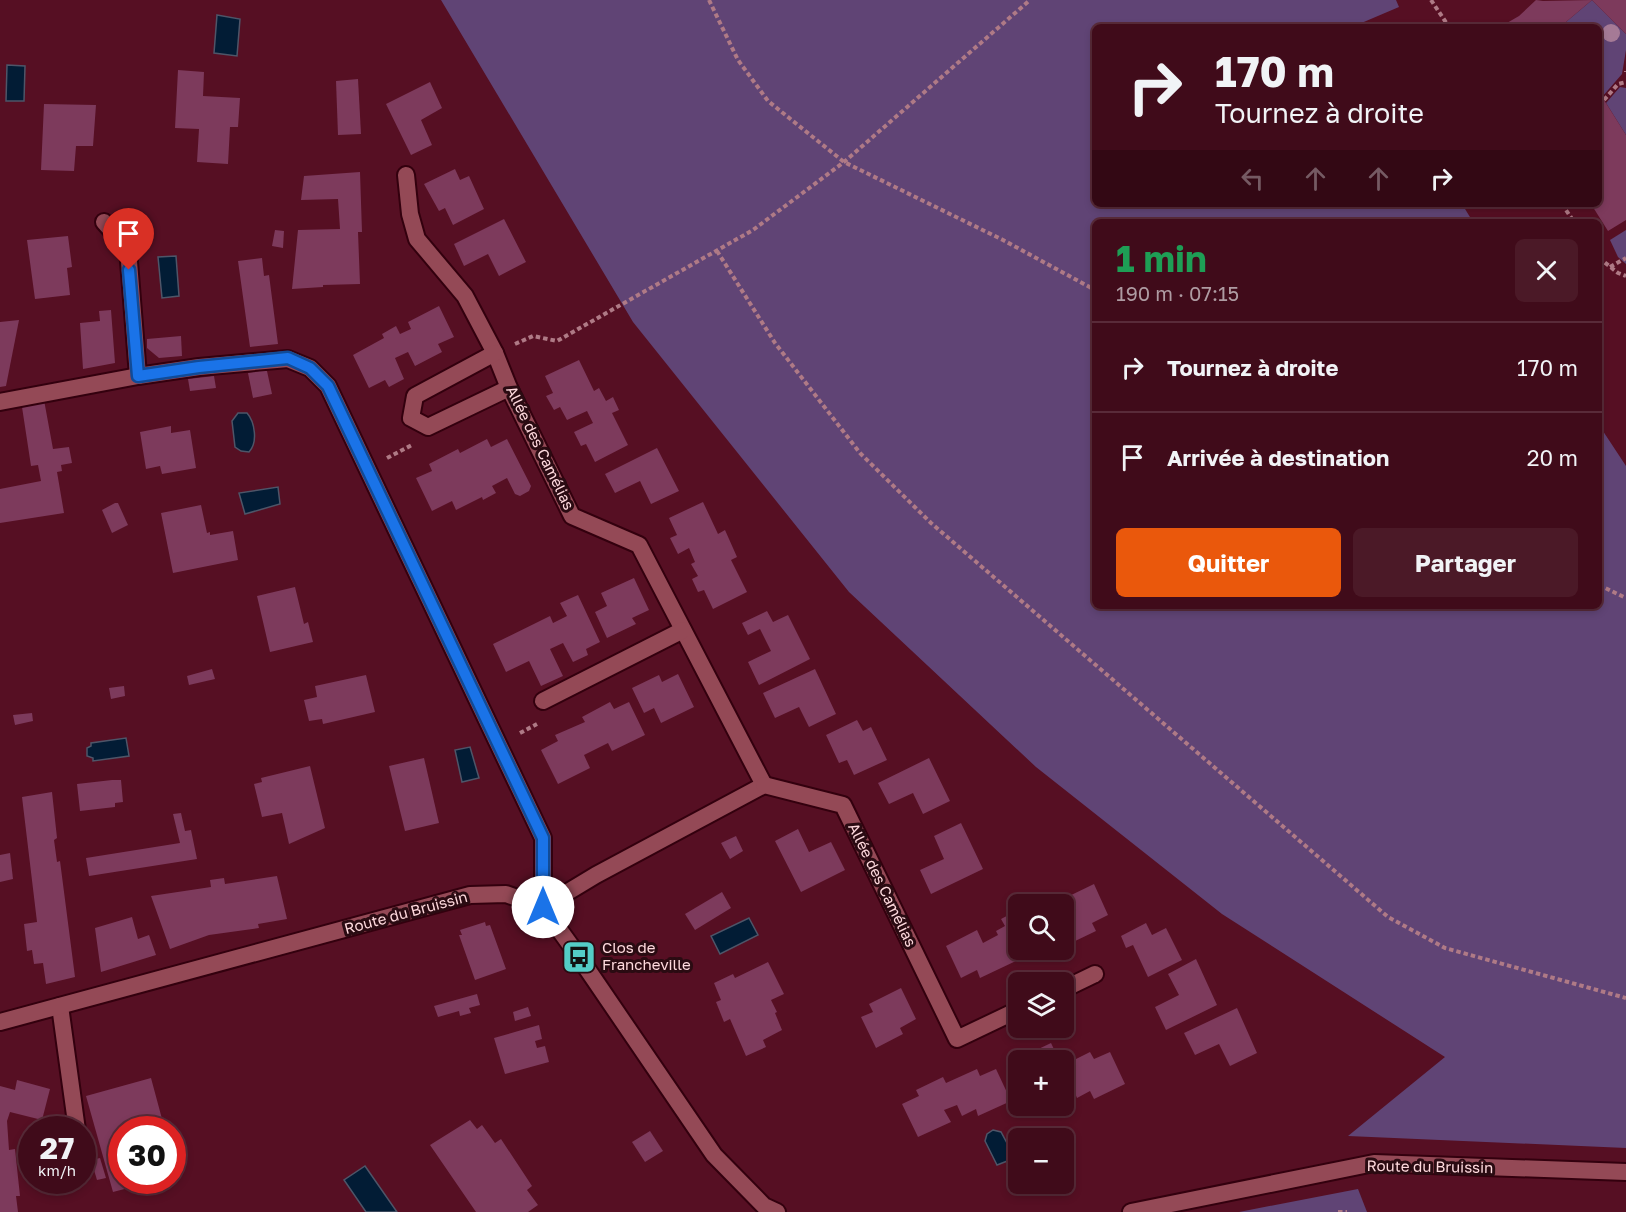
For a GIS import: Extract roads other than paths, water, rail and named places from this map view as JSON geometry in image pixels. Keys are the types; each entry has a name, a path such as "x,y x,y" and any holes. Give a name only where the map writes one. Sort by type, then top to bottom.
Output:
{"street":[{"name":"Allée des Camélias","path":"406,174 410,214 417,239 465,297 495,352 509,388 572,516 639,545 764,785 843,804 957,1040 1008,1015"},
{"path":"104,222 128,249 138,376"},
{"path":"495,352 416,396 411,418 428,427 509,388"},
{"path":"0,402 138,376 288,358 310,368 328,386 543,838 543,907 714,1155 764,1206 777,1212"},
{"path":"543,700 683,630"},
{"path":"543,907 596,875 764,785"},
{"name":"Route du Bruissin","path":"0,1022 470,895 506,894 543,907"},
{"path":"1074,984 1095,974"},
{"path":"60,1006 75,1116"},
{"name":"Route du Bruissin","path":"1131,1212 1374,1163 1626,1172"}],"water":[{"path":"217,15 240,19 237,56 214,53"},
{"path":"7,65 25,66 24,101 6,101"},
{"path":"176,256 179,296 162,298 158,257"},
{"path":"238,413 247,413 254,427 254,443 249,452 235,447 232,421"},
{"path":"278,487 280,504 245,514 239,493"},
{"path":"126,738 129,756 93,761 93,758 87,756 87,748 91,746 91,743"},
{"path":"470,747 479,778 462,782 455,750"},
{"path":"749,918 758,935 720,954 711,936"},
{"path":"993,1130 1001,1132 1008,1145 1008,1161 997,1165 985,1141 987,1134"},
{"path":"365,1166 397,1212 366,1212 344,1180"}],"place":[{"name":"Clos de Francheville","path":"579,957"}]}
